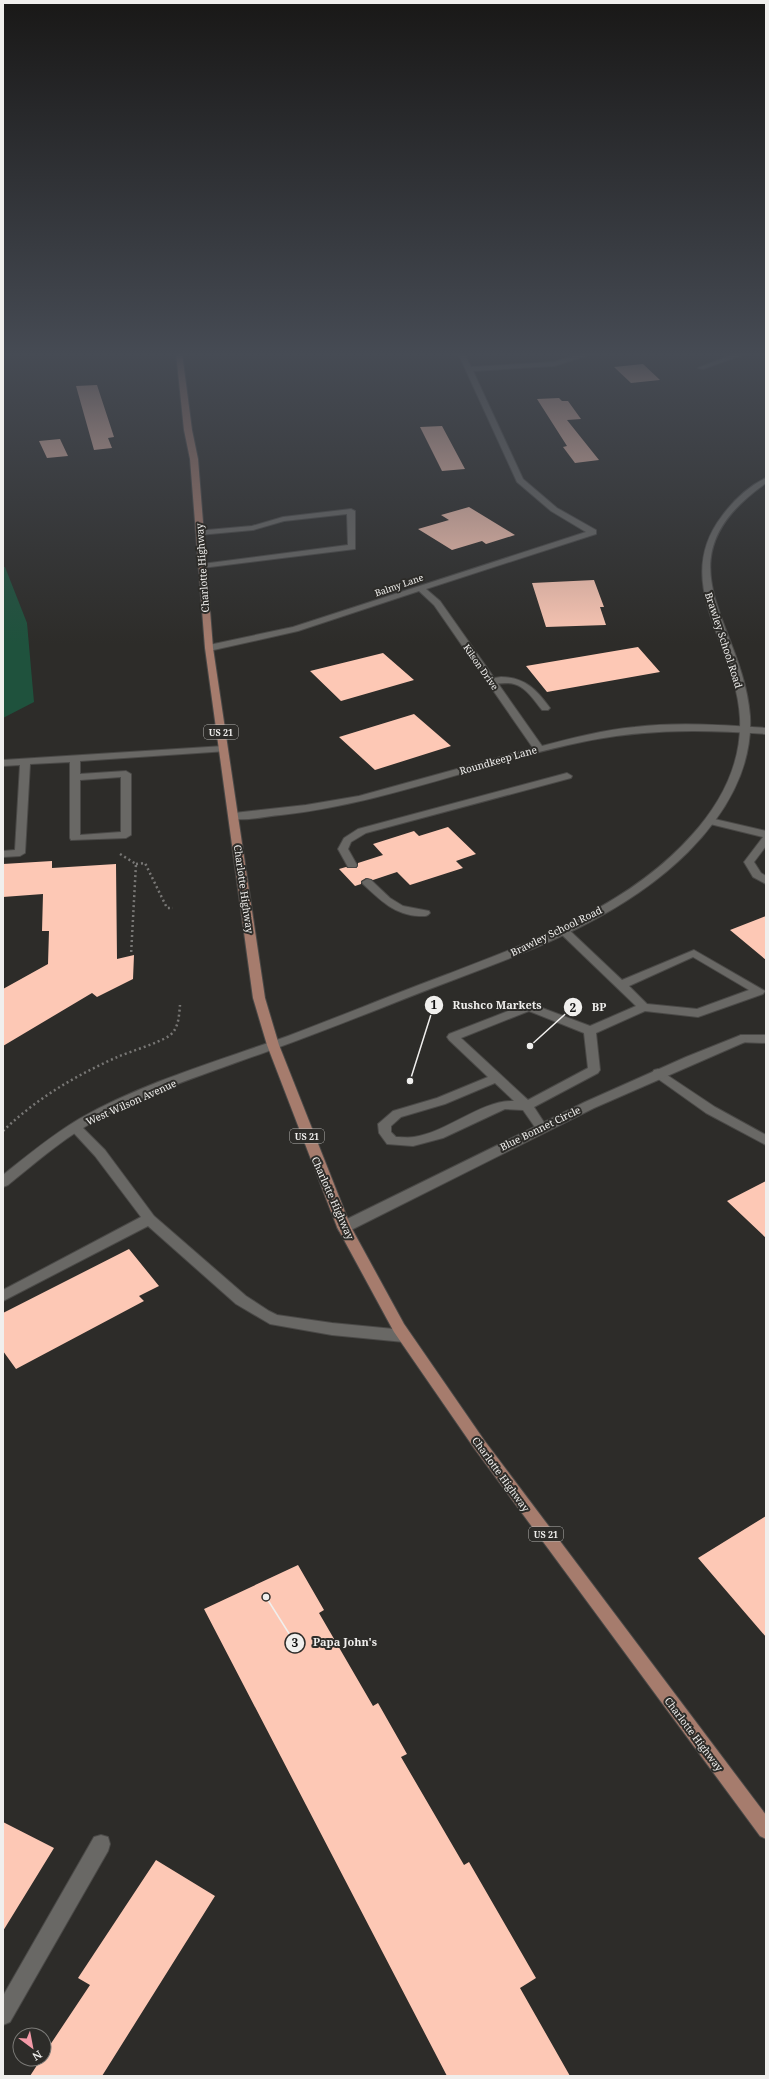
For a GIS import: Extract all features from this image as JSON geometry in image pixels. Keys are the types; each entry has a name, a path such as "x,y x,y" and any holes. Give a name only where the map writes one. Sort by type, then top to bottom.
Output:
{"main road":[{"name":"Charlotte Highway","path":"192,450 209,648 259,998 272,1045 316,1159 344,1226 404,1336 479,1444 766,1830"}],"street":[{"name":"Balmy Lane","path":"209,648 295,629 593,532 551,508 535,496 520,480 506,450"},
{"name":"Brawley School Road","path":"272,1045 509,954 583,921 638,889 681,853 710,821 722,805 736,777 745,730 739,682 708,590 705,571 707,556 712,535 732,508 753,488 766,480"},
{"path":"200,533 253,528 283,519 351,511 352,547 202,566"},
{"name":"Kilson Drive","path":"420,588 437,604 539,749"},
{"path":"491,681 504,679 515,680 524,684 545,708"},
{"name":"Roundkeep Lane","path":"234,816 292,811 376,795 539,749 609,734 657,728 702,727 766,731"},
{"path":"3,762 75,759 224,749"},
{"path":"74,777 126,774 126,835 75,838 74,777 75,759"},
{"path":"3,854 20,858 25,761"},
{"path":"352,865 343,849 344,844 348,839 362,831 567,776"},
{"path":"710,821 765,840 749,862 758,875 766,881"},
{"path":"367,882 390,904 411,913 425,913"},
{"path":"563,930 644,1006"},
{"path":"541,1127 527,1106 453,1037 529,1007 590,1031 644,1006 698,1013 759,991 694,953 621,985"},
{"path":"497,1078 441,1101 397,1114 384,1124 385,1133 392,1142 413,1142 438,1134 503,1105 527,1106 594,1070 590,1031"},
{"name":"Blue Bonnet Circle","path":"344,1226 541,1127 658,1073 741,1039 766,1039"},
{"name":"West Wilson Avenue","path":"3,1182 93,1117 172,1083 272,1045"},
{"path":"658,1073 683,1094 707,1110 766,1141"},
{"path":"76,1128 100,1153 149,1219 241,1300 264,1315 275,1320 332,1329 404,1336"},
{"path":"3,1296 149,1219"},
{"path":"3,2015 101,1844"}],"path":[{"path":"120,854 136,864 145,863 167,908 173,908"},
{"path":"131,954 136,864"},
{"path":"3,1131 19,1114 41,1097 123,1054 169,1036 178,1024 180,1006"}],"green space":[{"path":"3,567 5,567 27,623 34,702 3,718"}],"building":[{"path":"43,450 65,450 68,456 47,458"},
{"path":"432,450 455,450 465,469 442,471"},
{"path":"565,450 591,450 599,460 575,463"},
{"path":"469,507 515,535 486,544 482,541 452,550 418,529 449,520 441,515"},
{"path":"594,580 604,607 600,607 606,625 546,627 532,583"},
{"path":"638,647 660,672 547,692 526,666"},
{"path":"383,653 414,680 341,701 310,671"},
{"path":"414,714 451,746 375,770 339,737"},
{"path":"448,827 476,854 456,861 463,868 410,885 397,872 373,880 366,878 361,881 361,884 355,886 339,869 346,867 356,868 358,863 383,855 373,844 414,831 419,836"},
{"path":"52,861 52,868 116,864 117,959 134,955 133,979 97,997 92,993 3,1046 3,989 48,964 49,931 42,931 43,894 3,897 3,864"},
{"path":"766,916 766,960 730,930"},
{"path":"766,1181 766,1238 727,1201"},
{"path":"129,1249 159,1286 139,1296 144,1301 16,1369 3,1351 3,1313"},
{"path":"766,1516 766,1637 698,1558"},
{"path":"298,1565 324,1610 319,1613 373,1706 378,1703 407,1754 401,1757 464,1865 469,1862 536,1978 520,1988 570,2076 447,2076 204,1609"},
{"path":"3,1822 54,1848 3,1931"},
{"path":"156,1860 215,1896 102,2076 30,2076 36,2067 52,2067 52,2042 90,1985 78,1978"}],"place":[{"name":"BP","path":"530,1046"},
{"name":"Rushco Markets","path":"410,1081"},
{"name":"Papa John's","path":"266,1597"}]}
